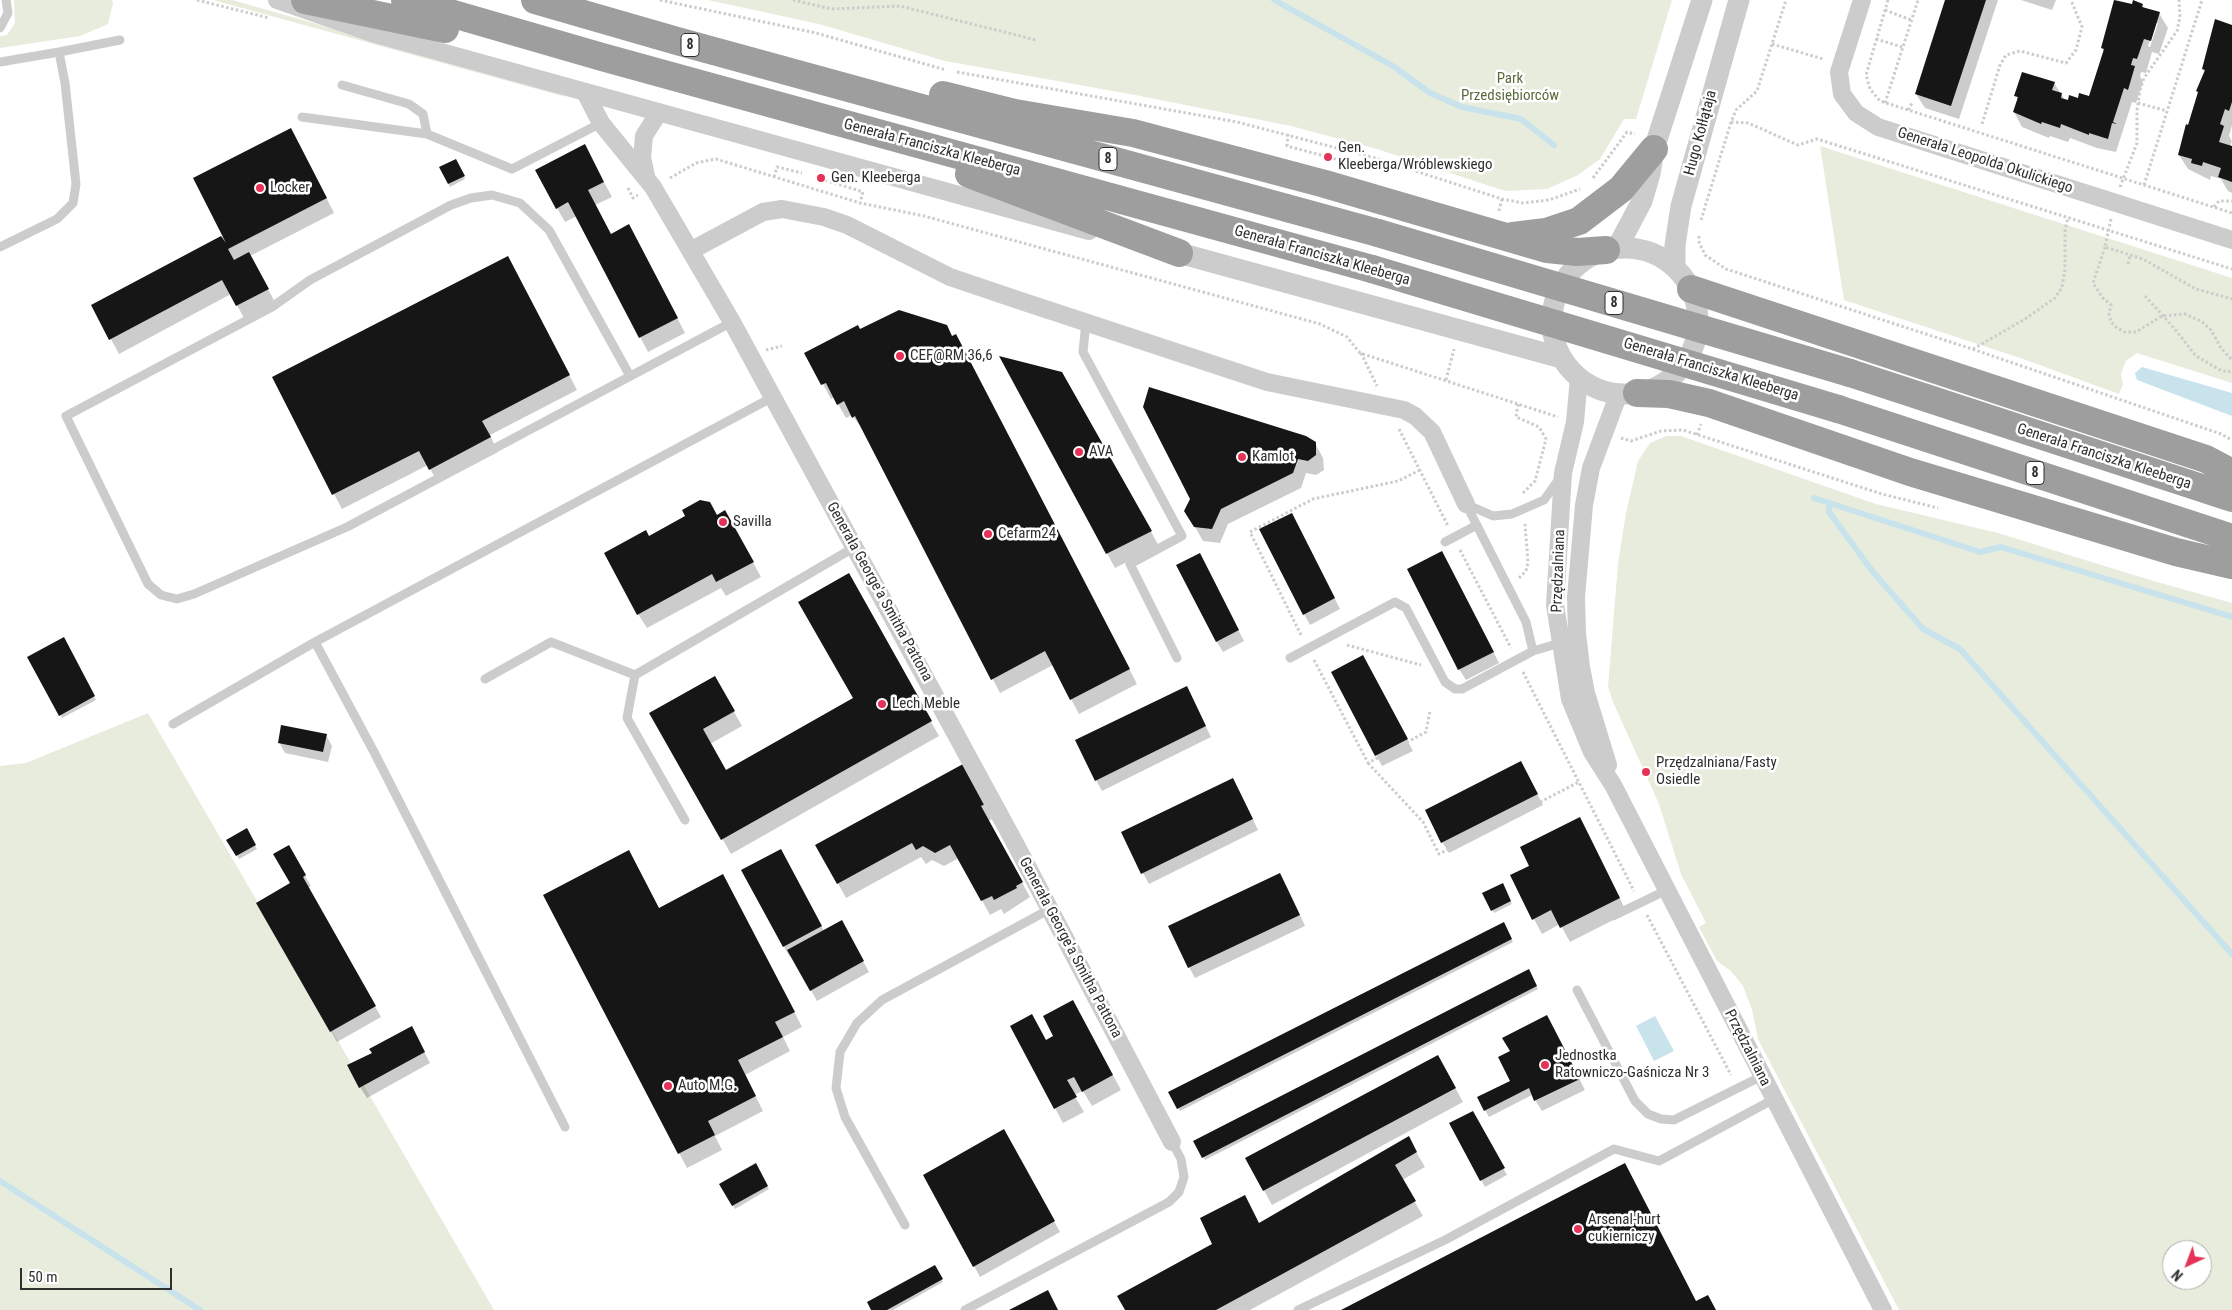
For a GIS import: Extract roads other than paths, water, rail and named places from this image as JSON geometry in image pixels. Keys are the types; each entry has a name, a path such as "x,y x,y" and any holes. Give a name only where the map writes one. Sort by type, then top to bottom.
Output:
{"highway":[{"path":"305,0 500,41 602,57"},
{"name":"Generała Franciszka Kleeberga","path":"405,0 602,57 1372,269 1838,408 2232,538"},
{"name":"Generała Franciszka Kleeberga","path":"538,1 1378,234 1850,373 2232,498"},
{"path":"838,85 903,85 1015,113 1133,133 1325,184 1563,252 1612,249"},
{"path":"842,123 1006,188 1179,253"},
{"path":"1506,236 1546,232 1579,221 1621,189 1645,142"},
{"path":"1691,289 2197,456 2232,472"},
{"path":"1628,393 1669,394 1709,403 1910,472 2176,552 2232,566"}],"street":[{"path":"277,0 372,33 1043,220 1179,253 1562,358"},
{"path":"1612,249 1642,201 1650,174 1645,142 1702,0"},
{"name":"Hugo Kołłątaja","path":"1675,267 1674,245 1681,206 1739,0"},
{"name":"Generała Leopolda Okulickiego","path":"1862,0 1839,72 1842,94 1856,113 1878,128 2232,240"},
{"name":"Generała George'a Smitha Pattona","path":"586,92 601,123 650,183 692,250 1050,909 1172,1142"},
{"name":"Generała George'a Smitha Pattona","path":"650,183 642,157 644,136 659,112"},
{"path":"692,250 763,212 782,209 804,212 847,225 950,277 1267,382 1404,410 1415,416 1432,432 1466,504"},
{"path":"1612,249 1642,249 1665,259 1675,267 1691,289 1697,307 1698,327 1694,346 1685,363 1672,377 1655,388 1628,393 1598,388 1579,378 1562,358 1555,340 1552,321 1554,302 1562,284 1573,269 1588,257 1612,249"},
{"name":"Przędzalniana","path":"1579,378 1575,422 1564,473 1555,605 1570,699 1592,752 1613,785 1882,1310"},
{"name":"Przędzalniana","path":"1613,785 1586,693 1577,633 1578,561 1584,505 1591,468 1605,431 1628,393"}],"lane":[{"path":"0,28 8,13 6,0"},
{"path":"0,62 120,40"},
{"path":"0,247 57,219 73,203 76,184 66,83 59,52"},
{"path":"342,85 409,104 423,114 427,134"},
{"path":"302,117 427,134 512,169 601,123"},
{"path":"630,376 549,230 520,203 492,195 471,198 451,205 310,280 272,307 66,416 148,584 160,595 177,599 194,594 347,527 732,322"},
{"path":"1086,322 1083,352 1182,536 1130,564 1177,658"},
{"path":"173,724 315,642 772,397"},
{"path":"1466,504 1493,516 1512,514 1544,500 1564,473"},
{"path":"1466,504 1526,622 1533,652"},
{"path":"1445,542 1476,525"},
{"path":"685,820 627,718 635,675 855,547"},
{"path":"1290,658 1395,602 1406,608 1449,687 1462,689 1516,659 1560,643"},
{"path":"315,642 374,752 565,1127"},
{"path":"485,679 550,642 635,675"},
{"path":"1613,916 1667,890"},
{"path":"906,1225 845,1117 836,1088 840,1052 857,1023 882,1000 1050,909"},
{"path":"1577,990 1635,1101 1648,1114 1661,1119 1674,1120 1762,1076"},
{"path":"1298,1310 1445,1240 1614,1149 1659,1161 1774,1099"},
{"path":"965,1310 1169,1202 1179,1192 1184,1178 1182,1159 1172,1142"}],"water":[{"path":"2142,367 2232,393 2232,416 2137,380 2135,373"},
{"path":"1655,1016 1674,1051 1654,1061 1636,1026"}],"waterway":[{"path":"1274,0 1393,66 1430,93 1462,107 1521,119 1554,145"},
{"path":"1814,498 1980,552 2001,547 2232,617"},
{"path":"1829,503 1829,512 1873,572 1923,629 1960,649 2232,954"},
{"path":"0,1181 200,1310"}],"place":[{"name":"Gen. Kleeberga/Wróblewskiego","path":"1328,157"},
{"name":"Gen. Kleeberga","path":"821,178"},
{"name":"Locker","path":"260,188"},
{"name":"CEF@RM 36,6","path":"900,356"},
{"name":"AVA","path":"1079,452"},
{"name":"Kamlot","path":"1242,457"},
{"name":"Savilla","path":"723,522"},
{"name":"Cefarm24","path":"988,534"},
{"name":"Lech Meble","path":"882,704"},
{"name":"Przędzalniana/Fasty Osiedle","path":"1646,772"},
{"name":"Jednostka Ratowniczo-Gaśnicza Nr 3","path":"1545,1065"},
{"name":"Auto M.G.","path":"668,1086"},
{"name":"Arsenal-hurt cukierniczy","path":"1578,1229"}],"park label":[{"name":"Park Przedsiębiorców","path":"1510,88"}]}
